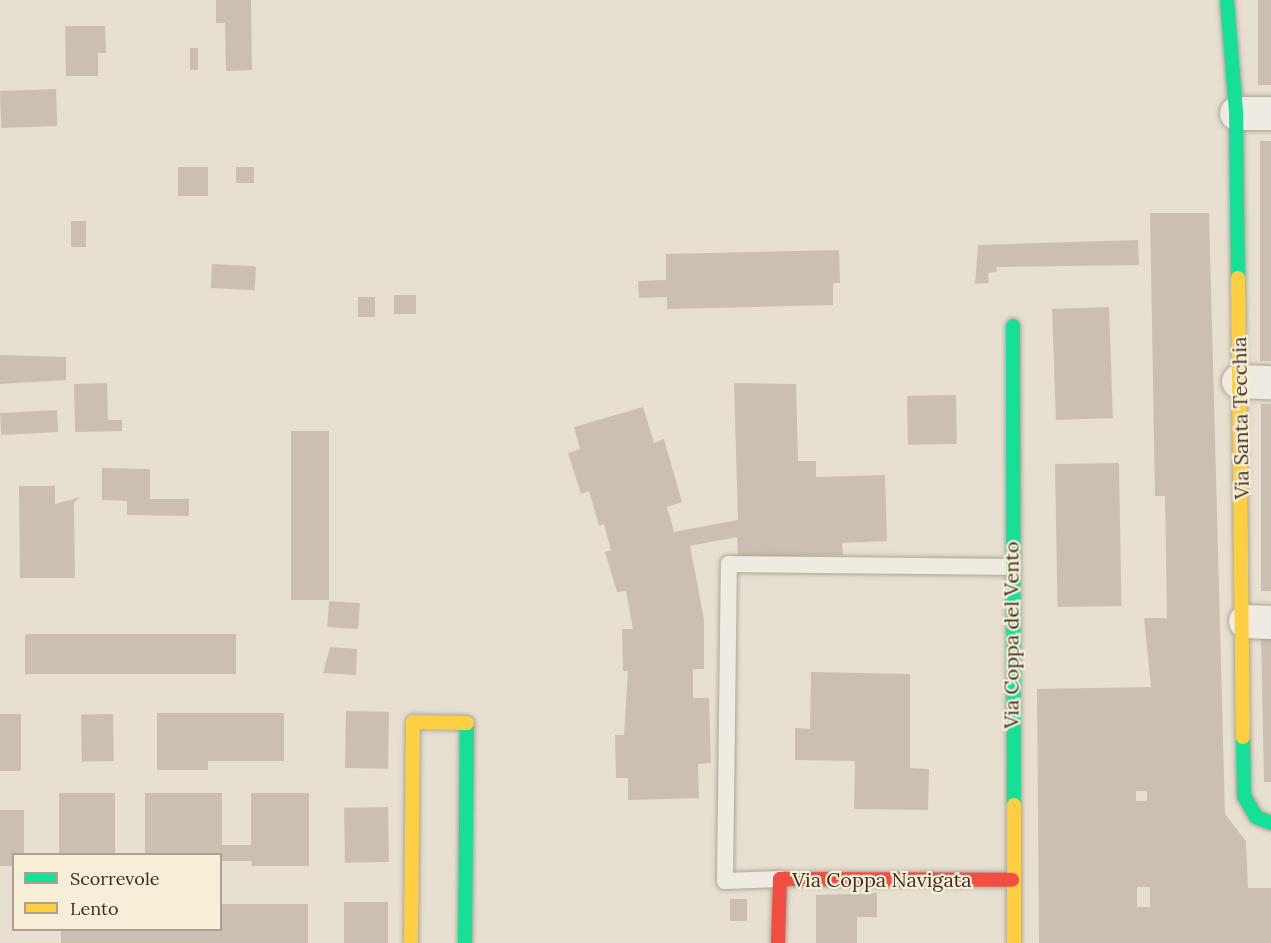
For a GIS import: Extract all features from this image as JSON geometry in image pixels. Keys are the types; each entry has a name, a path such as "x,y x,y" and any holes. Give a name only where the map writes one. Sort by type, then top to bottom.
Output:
{"street":[{"name":"Via Santa Tecchia","path":"1227,0 1236,113 1238,381 1258,622 1244,796 1256,817 1271,823"},
{"path":"1236,113 1271,113"},
{"name":"Via Coppa del Vento","path":"1013,326 1010,567 1014,943"},
{"path":"1238,381 1271,382"},
{"path":"411,943 413,722 467,723 465,943"},
{"name":"Via Coppa Navigata","path":"778,943 780,879 1012,880"}],"lane":[{"path":"780,879 725,881 729,564 1010,567"}],"building":[{"path":"216,0 251,0 252,70 226,71 225,23 216,23"},
{"path":"1258,0 1271,0 1271,85 1258,85"},
{"path":"65,26 105,26 106,53 98,53 98,76 66,76"},
{"path":"190,48 198,48 198,70 190,70"},
{"path":"56,89 57,126 1,128 0,91"},
{"path":"1260,141 1271,141 1271,361 1260,361"},
{"path":"178,167 208,167 208,196 178,196"},
{"path":"236,167 254,167 254,183 236,183"},
{"path":"1150,213 1209,213 1225,814 1246,841 1248,888 1271,888 1271,943 1039,943 1037,689 1151,687 1144,618 1167,618 1165,496 1155,496","holes":["1136,791 1147,791 1147,801 1136,801","1137,887 1150,887 1150,907 1137,907"]},
{"path":"71,221 86,221 86,247 71,247"},
{"path":"1138,240 1139,265 996,267 997,272 988,273 989,283 975,284 978,245"},
{"path":"839,250 840,283 833,283 833,305 667,309 667,297 639,298 638,281 666,280 666,254"},
{"path":"212,264 256,266 255,290 211,288"},
{"path":"394,295 416,295 416,314 394,314"},
{"path":"358,297 375,297 375,317 358,317"},
{"path":"1109,307 1113,418 1056,420 1052,309"},
{"path":"0,355 66,357 66,380 0,384"},
{"path":"107,383 108,420 122,420 122,431 75,432 74,384"},
{"path":"734,383 796,384 798,461 816,461 816,477 885,475 887,541 842,543 843,555 738,557 737,537 690,546 704,619 704,669 693,669 693,698 709,698 711,763 698,764 699,798 628,800 628,778 616,778 615,735 624,735 628,671 623,671 622,629 633,629 626,591 617,592 605,552 611,550 604,524 599,526 589,491 581,494 568,453 580,449 574,427 643,407 654,443 664,439 682,502 667,507 674,532 738,520"},
{"path":"956,395 957,444 908,445 907,396"},
{"path":"1261,404 1271,404 1271,591 1261,591"},
{"path":"57,410 58,432 1,435 0,413"},
{"path":"291,431 329,431 329,600 291,600"},
{"path":"1119,463 1121,606 1058,607 1055,464"},
{"path":"102,468 150,469 150,499 189,499 189,516 127,515 127,501 102,500"},
{"path":"19,486 55,486 55,504 80,497 74,503 75,578 20,578"},
{"path":"329,601 360,603 358,629 327,627"},
{"path":"25,634 236,634 236,674 25,674"},
{"path":"1261,638 1271,638 1271,782 1264,782"},
{"path":"330,647 357,649 356,675 323,673"},
{"path":"811,672 910,674 910,768 929,769 928,810 854,809 855,761 795,760 795,728 810,729"},
{"path":"346,711 389,712 388,769 345,768"},
{"path":"157,713 284,713 284,761 208,761 208,770 157,770"},
{"path":"0,714 21,714 21,771 0,771"},
{"path":"113,714 114,761 82,762 81,715"},
{"path":"59,793 115,793 115,853 59,853"},
{"path":"145,793 222,793 222,845 251,845 251,793 309,793 309,866 251,866 252,861 222,861 222,853 145,853"},
{"path":"388,807 389,862 345,863 344,808"},
{"path":"0,810 24,810 24,853 12,853 12,866 0,866"},
{"path":"877,893 877,917 857,917 857,943 816,943 816,895"},
{"path":"730,899 747,899 747,921 730,921"},
{"path":"344,902 388,902 388,943 344,943"},
{"path":"222,904 308,904 308,943 61,943 61,931 222,931"}],"traffic: fast":[{"path":"1227,0 1236,113 1238,278"},
{"path":"1013,326 1014,805"},
{"path":"465,943 467,723"},
{"path":"1243,737 1244,796 1256,817 1271,823"}],"traffic: slow":[{"path":"1238,278 1243,737"},
{"path":"411,943 413,722 467,723"},
{"path":"1014,805 1014,943"}],"traffic: jam":[{"path":"778,943 780,879 1012,880"}]}
